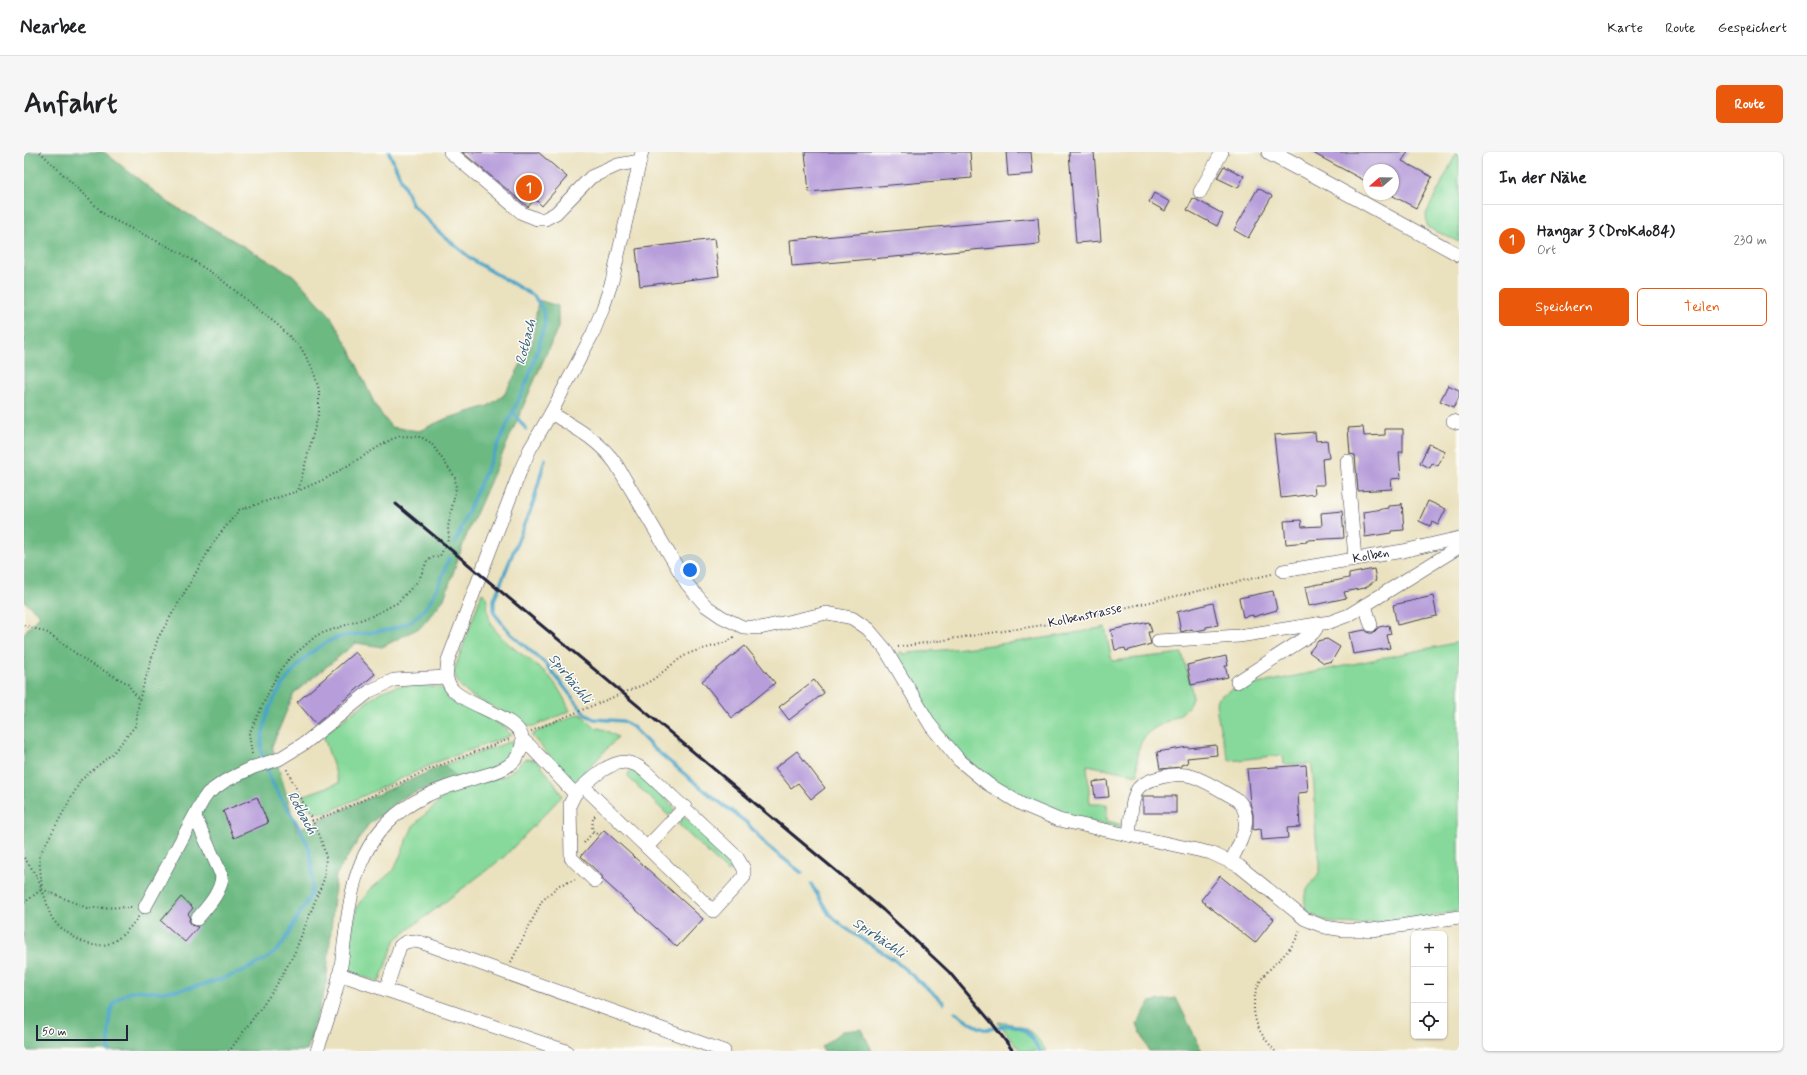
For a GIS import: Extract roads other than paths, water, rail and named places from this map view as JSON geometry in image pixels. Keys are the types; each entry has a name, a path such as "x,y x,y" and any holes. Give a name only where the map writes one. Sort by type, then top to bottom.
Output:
{"main road":[{"path":"1270,152 1298,167"}],"street":[{"path":"450,152 522,214 537,219 545,219 556,213 591,177 641,156"},
{"path":"1200,192 1222,152"},
{"path":"595,882 571,858 570,804 579,790 592,776 617,763 632,763 646,772 737,857 744,869 744,877 713,910 604,806 579,790 530,746 522,738 513,724 463,698 454,691 446,676 448,660 521,469 530,449 551,413 593,333 603,308 612,281 641,156"},
{"path":"1298,167 1459,255"},
{"path":"551,413 598,442 608,452 688,584 706,606 722,617 743,627 760,628 827,613 852,618 868,628 885,649 931,726 959,760 988,784 1021,804 1059,820 1211,853 1231,861 1302,916 1325,927 1344,930 1372,930 1459,917"},
{"path":"1347,461 1355,559"},
{"name":"Kolben","path":"1283,571 1402,551 1459,538"},
{"path":"1158,641 1239,636 1330,622 1349,615 1459,547"},
{"path":"1365,605 1371,625"},
{"path":"1237,682 1313,633 1316,629 1316,624"},
{"path":"145,906 195,817 202,800 208,793 225,781 280,758 304,743 370,691 394,680 446,676"},
{"path":"317,1051 329,1018 339,974 347,915 354,879 364,854 376,836 398,812 421,798 445,787 495,772 508,766 516,760 520,752 522,738"},
{"path":"1129,835 1132,804 1136,792 1140,786 1154,779 1179,774 1192,776 1241,803 1245,815 1245,828 1231,861"},
{"path":"647,847 685,808"},
{"path":"195,817 222,876 218,890 197,918"},
{"path":"386,990 400,946 404,942 411,941 423,943 724,1051"},
{"path":"339,974 566,1051"}],"waterway":[{"name":"Rotbach","path":"389,152 412,204 440,233 474,261 534,296 542,308 545,322 528,379 475,495 455,543"},
{"path":"513,412 526,429"},
{"name":"Spirbächli","path":"545,459 533,503 494,600 494,613 511,634 547,665 586,715 594,719 623,721 633,727 652,747 705,791 747,823 767,846 802,873"},
{"name":"Rotbach","path":"109,1051 110,1014 114,1003 123,996 136,991 159,992 190,988 236,974 263,961 274,953 288,936 311,894 311,858 304,836 275,788 262,754 262,736 269,711 283,684 315,650 340,637 396,628 416,617 425,608 433,596 449,558"},
{"name":"Spirbächli","path":"811,884 829,914 844,927 893,959 944,1003"},
{"name":"Spirbächli","path":"955,1012 972,1024 984,1029 1003,1026 1017,1026 1022,1028 1030,1035 1040,1051"}],"railway":[{"path":"396,504 883,910 949,972 992,1023 1013,1051"}],"place":[{"name":"Hangar 3 (DroKdo84)","path":"529,188"}]}
